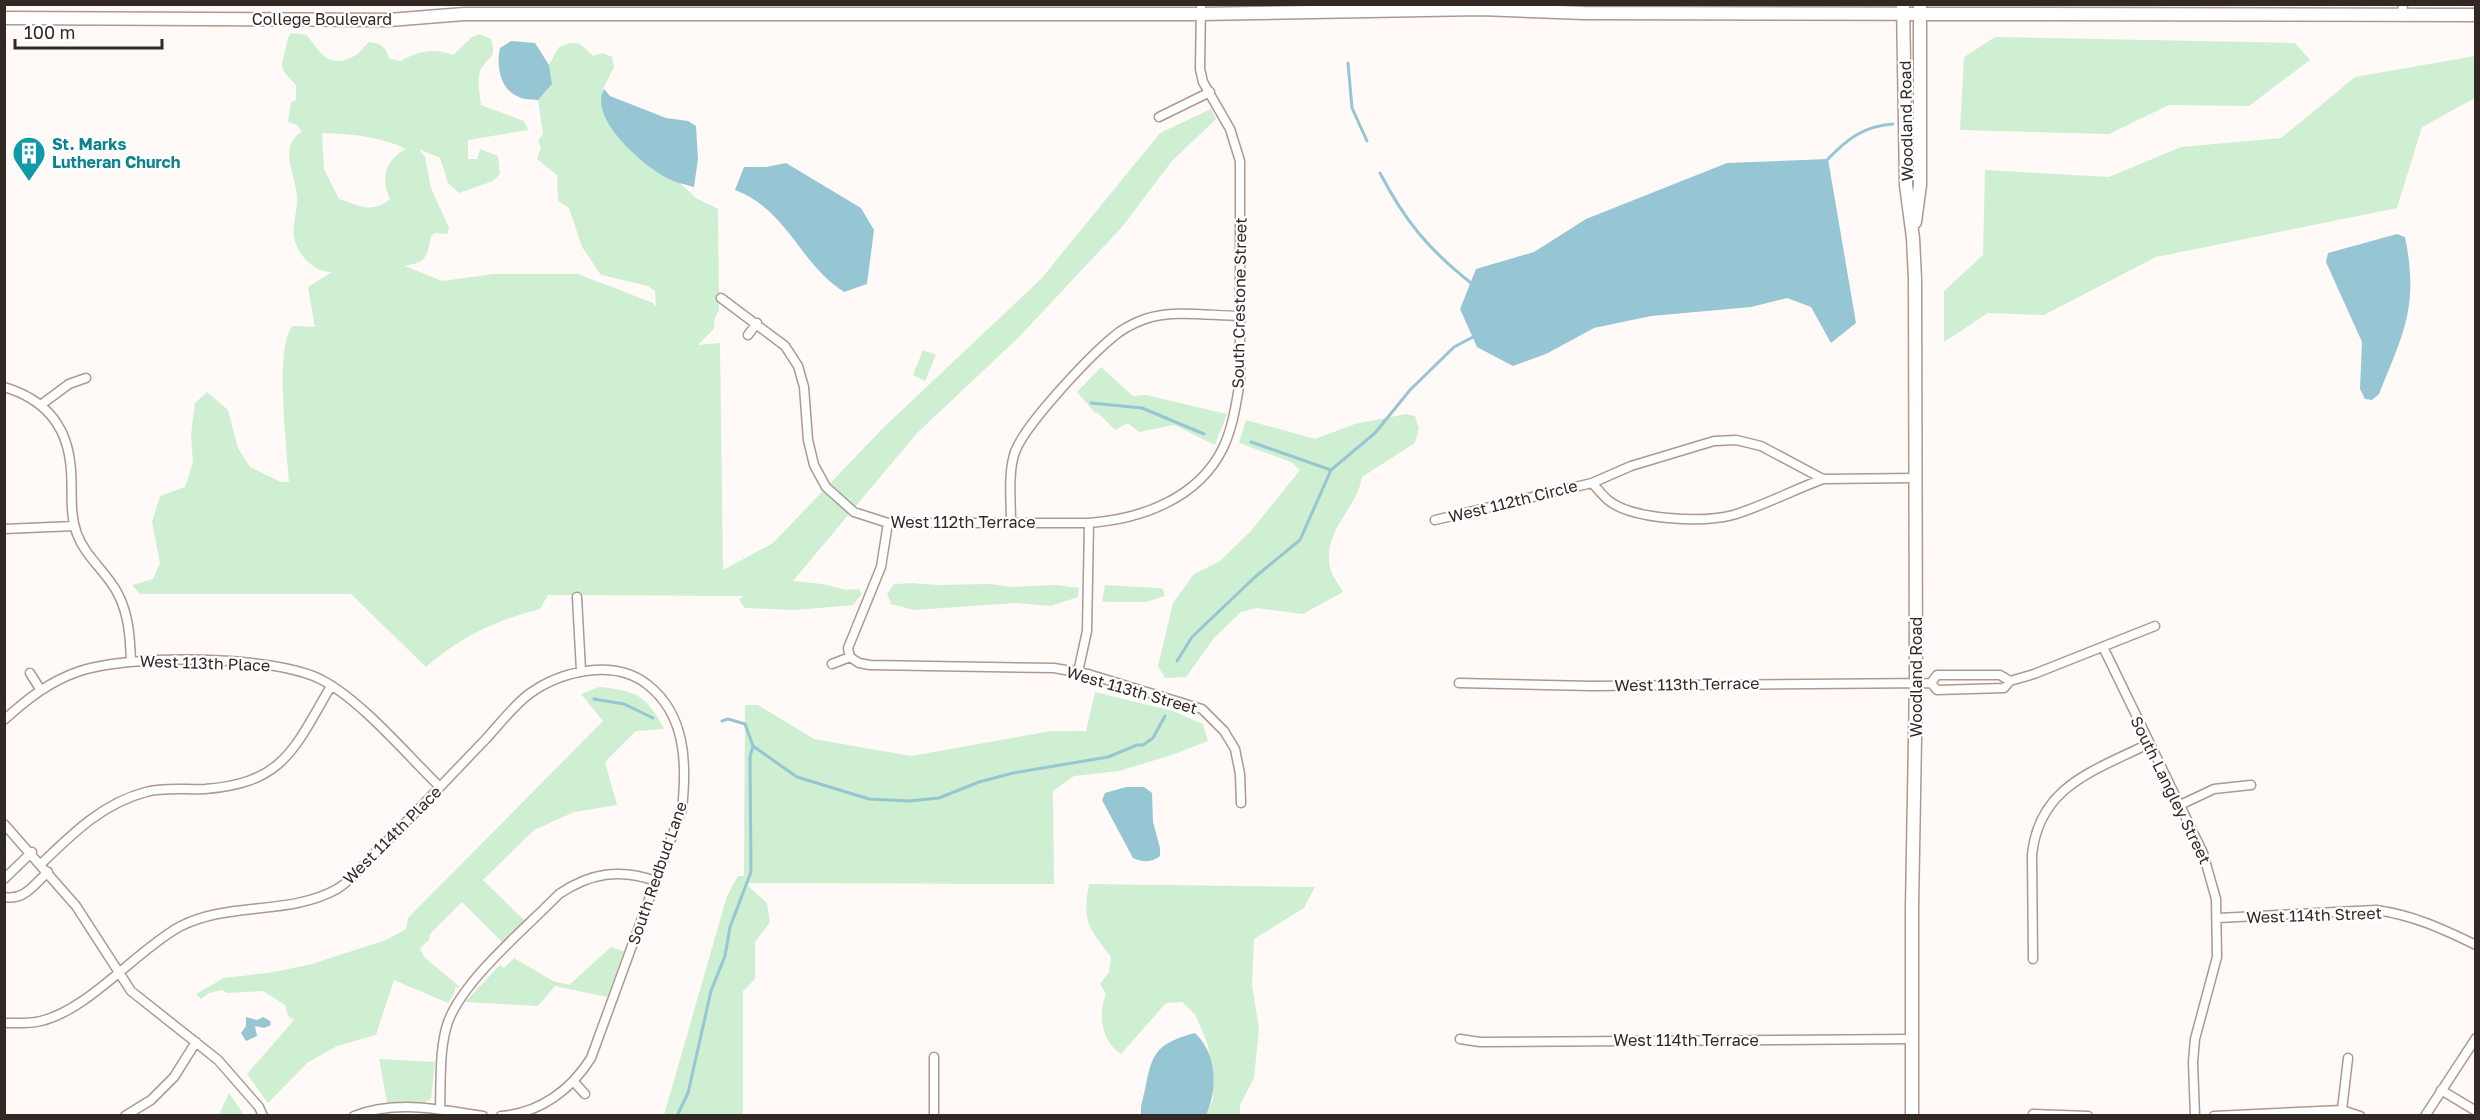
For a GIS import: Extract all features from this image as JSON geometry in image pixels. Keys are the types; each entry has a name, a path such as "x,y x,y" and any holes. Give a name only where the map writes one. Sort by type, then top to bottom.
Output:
{"main road":[{"name":"College Boulevard","path":"4,18 389,20 464,14 847,10 1480,9 1584,13 1903,8 2402,10 2475,15"},
{"name":"Woodland Road","path":"1903,8 1906,185 1913,238 1916,478 1912,1116"},
{"name":"Woodland Road","path":"1913,238 1920,185 1920,9"}],"street":[{"name":"South Crestone Street","path":"1089,523 1118,521 1145,513 1176,498 1211,465 1223,449 1234,417 1240,381 1240,161 1230,129 1203,82 1200,69 1201,9"},
{"path":"1159,117 1210,92"},
{"name":"West 112th Terrace","path":"722,298 785,346 798,366 804,387 808,440 814,465 826,488 854,512 888,523 1089,523"},
{"path":"1011,523 1011,475 1014,454 1021,438 1032,422 1113,336 1147,318 1167,315 1240,316"},
{"path":"748,335 757,323"},
{"path":"42,404 69,384 86,378"},
{"path":"4,387 24,393 42,404 62,435 70,460 74,525 90,559 118,593 128,624 131,662"},
{"name":"West 112th Circle","path":"1435,520 1592,483 1662,455 1700,443 1727,440 1761,446 1822,479"},
{"name":"West 112th Circle","path":"1592,483 1609,501 1623,507 1660,517 1710,519 1736,514 1822,479 1916,478"},
{"path":"832,664 850,657 848,648 881,567 888,523"},
{"path":"1078,672 1087,631 1089,523"},
{"path":"4,530 74,525"},
{"path":"577,597 580,671"},
{"path":"2010,681 2000,675 1937,675 1931,683 1937,690 1971,691 2004,688 2010,681 2034,675 2155,626"},
{"name":"South Langley Street","path":"2103,647 2209,868 2218,918 2214,975 2194,1051 2195,1116"},
{"name":"West 113th Street","path":"850,657 859,663 870,664 1054,668 1078,672 1202,709 1224,731 1235,749 1240,774 1241,803"},
{"name":"West 113th Place","path":"4,720 40,689 78,671 108,663 270,664 298,669 331,686 350,700 440,787"},
{"name":"West 114th Place","path":"4,1023 43,1021 86,998 178,928 205,916 298,902 339,888 527,696 556,680 580,671"},
{"name":"South Redbud Lane","path":"574,1082 597,1045 682,809 684,772 677,719 662,695 641,679 613,671 580,671"},
{"path":"30,673 40,689"},
{"name":"West 113th Terrace","path":"1459,683 1592,686 1931,683"},
{"path":"41,864 91,818 113,805 146,792 234,787 265,776 276,769 331,686"},
{"path":"2033,959 2032,855 2034,840 2044,812 2066,787 2148,744"},
{"path":"2180,805 2214,789 2251,785"},
{"path":"4,824 32,852 76,906 115,974 131,991 196,1042 235,1078 259,1107 263,1116"},
{"path":"4,879 32,852"},
{"path":"4,897 15,899 24,895 48,872"},
{"path":"440,1109 443,1042 447,1024 456,1003 469,986 559,894 577,882 599,874 623,873 656,881"},
{"name":"West 114th Street","path":"2218,918 2376,910 2401,914 2432,924 2475,945"},
{"path":"2425,1116 2475,1038"},
{"name":"West 114th Terrace","path":"1460,1039 1490,1042 1912,1039"},
{"path":"126,1116 151,1100 174,1077 196,1042"},
{"path":"934,1057 934,1116"},
{"path":"2342,1110 2348,1058"},
{"path":"501,1116 536,1107 556,1097 574,1082 585,1094"},
{"path":"2441,1090 2475,1111"},
{"path":"354,1116 387,1107 440,1109 483,1116"},
{"path":"2214,1116 2342,1110 2360,1116"},
{"path":"2033,1114 2088,1116"}],"green space":[{"path":"291,33 307,35 327,58 339,61 356,55 369,42 380,44 389,58 400,61 413,55 432,51 453,55 472,37 480,34 491,39 493,54 481,69 479,78 481,105 524,121 528,130 468,140 468,159 477,159 480,149 498,156 500,174 493,181 459,193 448,183 440,158 419,149 425,157 431,188 449,228 447,234 435,233 431,236 427,254 421,261 405,266 442,281 494,274 578,274 653,303 656,307 655,291 648,286 601,275 582,247 569,208 558,201 557,175 537,159 541,147 538,141 543,134 538,100 552,84 549,65 558,48 569,43 577,43 593,56 603,53 612,57 614,67 602,91 605,118 664,177 680,183 696,198 718,209 719,311 715,317 714,329 698,345 720,343 723,570 773,543 884,427 1041,279 1160,133 1211,109 1216,119 1172,161 1122,227 1018,338 917,433 793,581 822,584 846,590 859,589 862,594 853,605 795,610 745,608 739,600 743,596 548,595 540,609 479,631 453,646 426,667 351,594 140,594 132,585 153,579 160,563 152,522 160,496 185,487 193,462 191,435 195,403 207,392 228,410 238,448 250,467 281,482 289,482 283,400 284,354 287,337 293,326 315,327 308,287 332,272 326,272 308,262 299,250 294,237 297,196 289,153 295,138 302,132 297,125 288,122 291,102 296,100 296,85 282,67","holes":["322,133 375,138 406,149 394,158 387,170 385,184 390,199 383,204 371,207 339,199 324,169"]},
{"path":"1995,37 2295,43 2310,60 2249,106 2169,105 2109,134 1960,130 1964,57"},
{"path":"2475,56 2475,98 2422,127 2397,208 2156,257 2044,315 1988,313 1944,342 1944,291 1983,255 1985,170 2109,177 2181,147 2281,138 2355,77"},
{"path":"923,350 936,355 925,381 913,375"},
{"path":"1101,367 1133,396 1146,395 1227,414 1215,445 1174,425 1139,432 1128,423 1115,430 1098,413 1095,413 1077,392"},
{"path":"1406,414 1415,416 1419,428 1415,443 1362,477 1354,500 1331,542 1329,554 1331,570 1343,592 1303,614 1257,608 1241,612 1214,638 1186,677 1165,678 1158,666 1173,603 1194,574 1220,561 1251,531 1300,470 1291,462 1239,443 1246,420 1315,439 1355,424"},
{"path":"894,584 990,584 1013,587 1056,585 1079,588 1078,597 1051,606 1015,603 914,610 891,604 887,594"},
{"path":"1105,585 1160,588 1163,589 1165,596 1146,602 1107,602 1102,601"},
{"path":"599,687 622,690 639,697 652,709 664,729 636,731 605,762 617,805 574,812 534,830 483,880 525,921 503,943 462,902 430,934 429,940 420,948 424,957 460,987 455,988 448,1003 394,980 376,1035 337,1046 307,1063 268,1103 247,1074 294,1020 288,1016 285,1005 263,991 227,993 222,990 209,993 201,999 196,994 224,978 274,972 312,964 386,940 406,929 408,918 603,721 581,694"},
{"path":"1095,692 1173,711 1203,724 1208,741 1119,771 1074,776 1053,791 1054,884 745,883 767,903 770,922 755,942 755,979 743,991 743,1115 664,1115 727,896 738,876 744,876 745,705 758,705 814,739 911,756 1051,731 1086,731"},
{"path":"1089,884 1315,887 1304,908 1254,939 1252,985 1259,1029 1254,1078 1240,1105 1240,1115 1206,1115 1213,1099 1208,1045 1195,1014 1182,1002 1166,1003 1121,1054 1109,1042 1102,1019 1106,994 1100,984 1109,972 1111,957 1089,924 1086,908"},
{"path":"611,947 624,951 607,997 555,986 538,1006 465,1002 500,965 504,968 514,958 553,981 569,985"},
{"path":"379,1059 435,1062 431,1099 423,1103 387,1102"},
{"path":"229,1093 244,1115 219,1115"}],"water":[{"path":"511,41 535,43 549,65 552,84 538,100 526,99 513,94 507,89 501,77 500,48"},
{"path":"604,89 610,96 666,118 688,121 696,126 698,159 694,187 663,176 630,150 610,126 603,113 601,101"},
{"path":"1828,159 1856,323 1831,343 1811,307 1787,298 1751,307 1651,316 1594,328 1546,354 1513,366 1477,347 1460,309 1476,269 1534,252 1586,219 1727,163"},
{"path":"786,163 861,208 874,230 867,284 844,292 815,266 768,210 735,190 744,167 766,167"},
{"path":"2397,234 2405,237 2409,261 2410,301 2407,318 2379,394 2372,400 2365,399 2360,389 2362,342 2326,262 2328,253"},
{"path":"1126,787 1144,787 1152,793 1153,822 1160,848 1160,856 1154,860 1143,861 1133,858 1102,800 1105,793"},
{"path":"246,1017 257,1020 263,1017 270,1021 271,1025 264,1028 255,1026 257,1036 246,1041 241,1033 246,1026"},
{"path":"1195,1033 1208,1051 1213,1072 1214,1083 1206,1115 1141,1115 1150,1067 1159,1050 1179,1038"}],"waterway":[{"path":"1348,63 1352,108 1367,141"},
{"path":"1828,159 1842,145 1857,135 1873,128 1893,124"},
{"path":"1380,173 1408,220 1430,246 1471,283"},
{"path":"1177,661 1192,637 1255,577 1300,540 1331,470 1375,433 1410,390 1454,347 1473,337"},
{"path":"1091,403 1142,408 1204,434"},
{"path":"1251,442 1331,470"},
{"path":"594,699 624,704 653,718"},
{"path":"677,1116 688,1093 711,991 725,956 730,927 751,872 750,757 753,746 797,777 869,799 909,801 939,798 979,782 1013,773 1108,757 1137,745 1143,745 1153,738 1165,716"},
{"path":"722,721 728,719 745,724 753,746"}],"place":[{"name":"St. Marks Lutheran Church","path":"29,182"}]}
